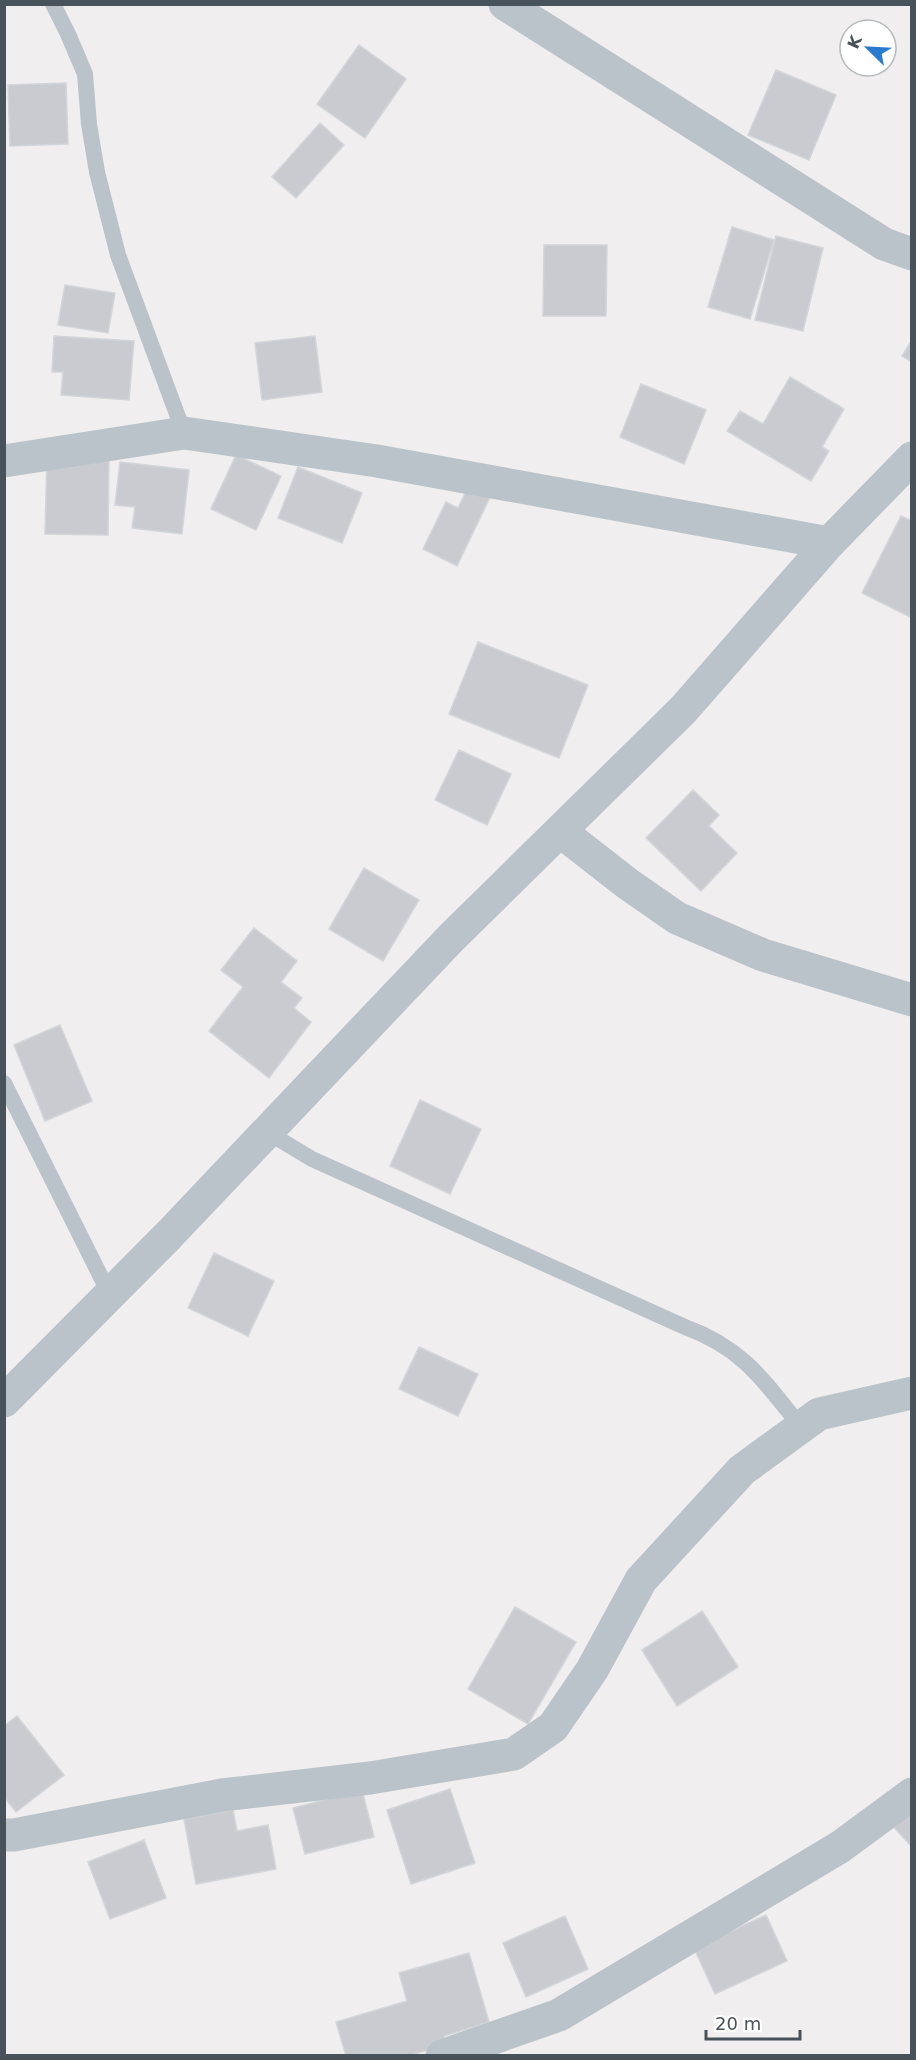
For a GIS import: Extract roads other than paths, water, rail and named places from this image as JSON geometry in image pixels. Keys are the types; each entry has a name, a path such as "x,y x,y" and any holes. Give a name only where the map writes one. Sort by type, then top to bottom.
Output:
{"street":[{"path":"505,4 884,244 912,254"},
{"path":"4,461 184,433 377,461 829,543"},
{"path":"4,1401 267,1132 451,938 683,710 829,543 912,458"},
{"path":"560,831 628,884 677,918 763,956 912,999"},
{"path":"4,1835 14,1835 222,1795 370,1778 514,1754 553,1727 592,1670 641,1580 742,1470 819,1414 912,1393"},
{"path":"442,2055 559,2015 840,1847 912,1794"}],"lane":[{"path":"52,4 85,74 89,124 97,172 118,255 184,433"},
{"path":"4,1083 110,1294"},
{"path":"267,1132 312,1159 727,1346 757,1371 801,1427"}]}
